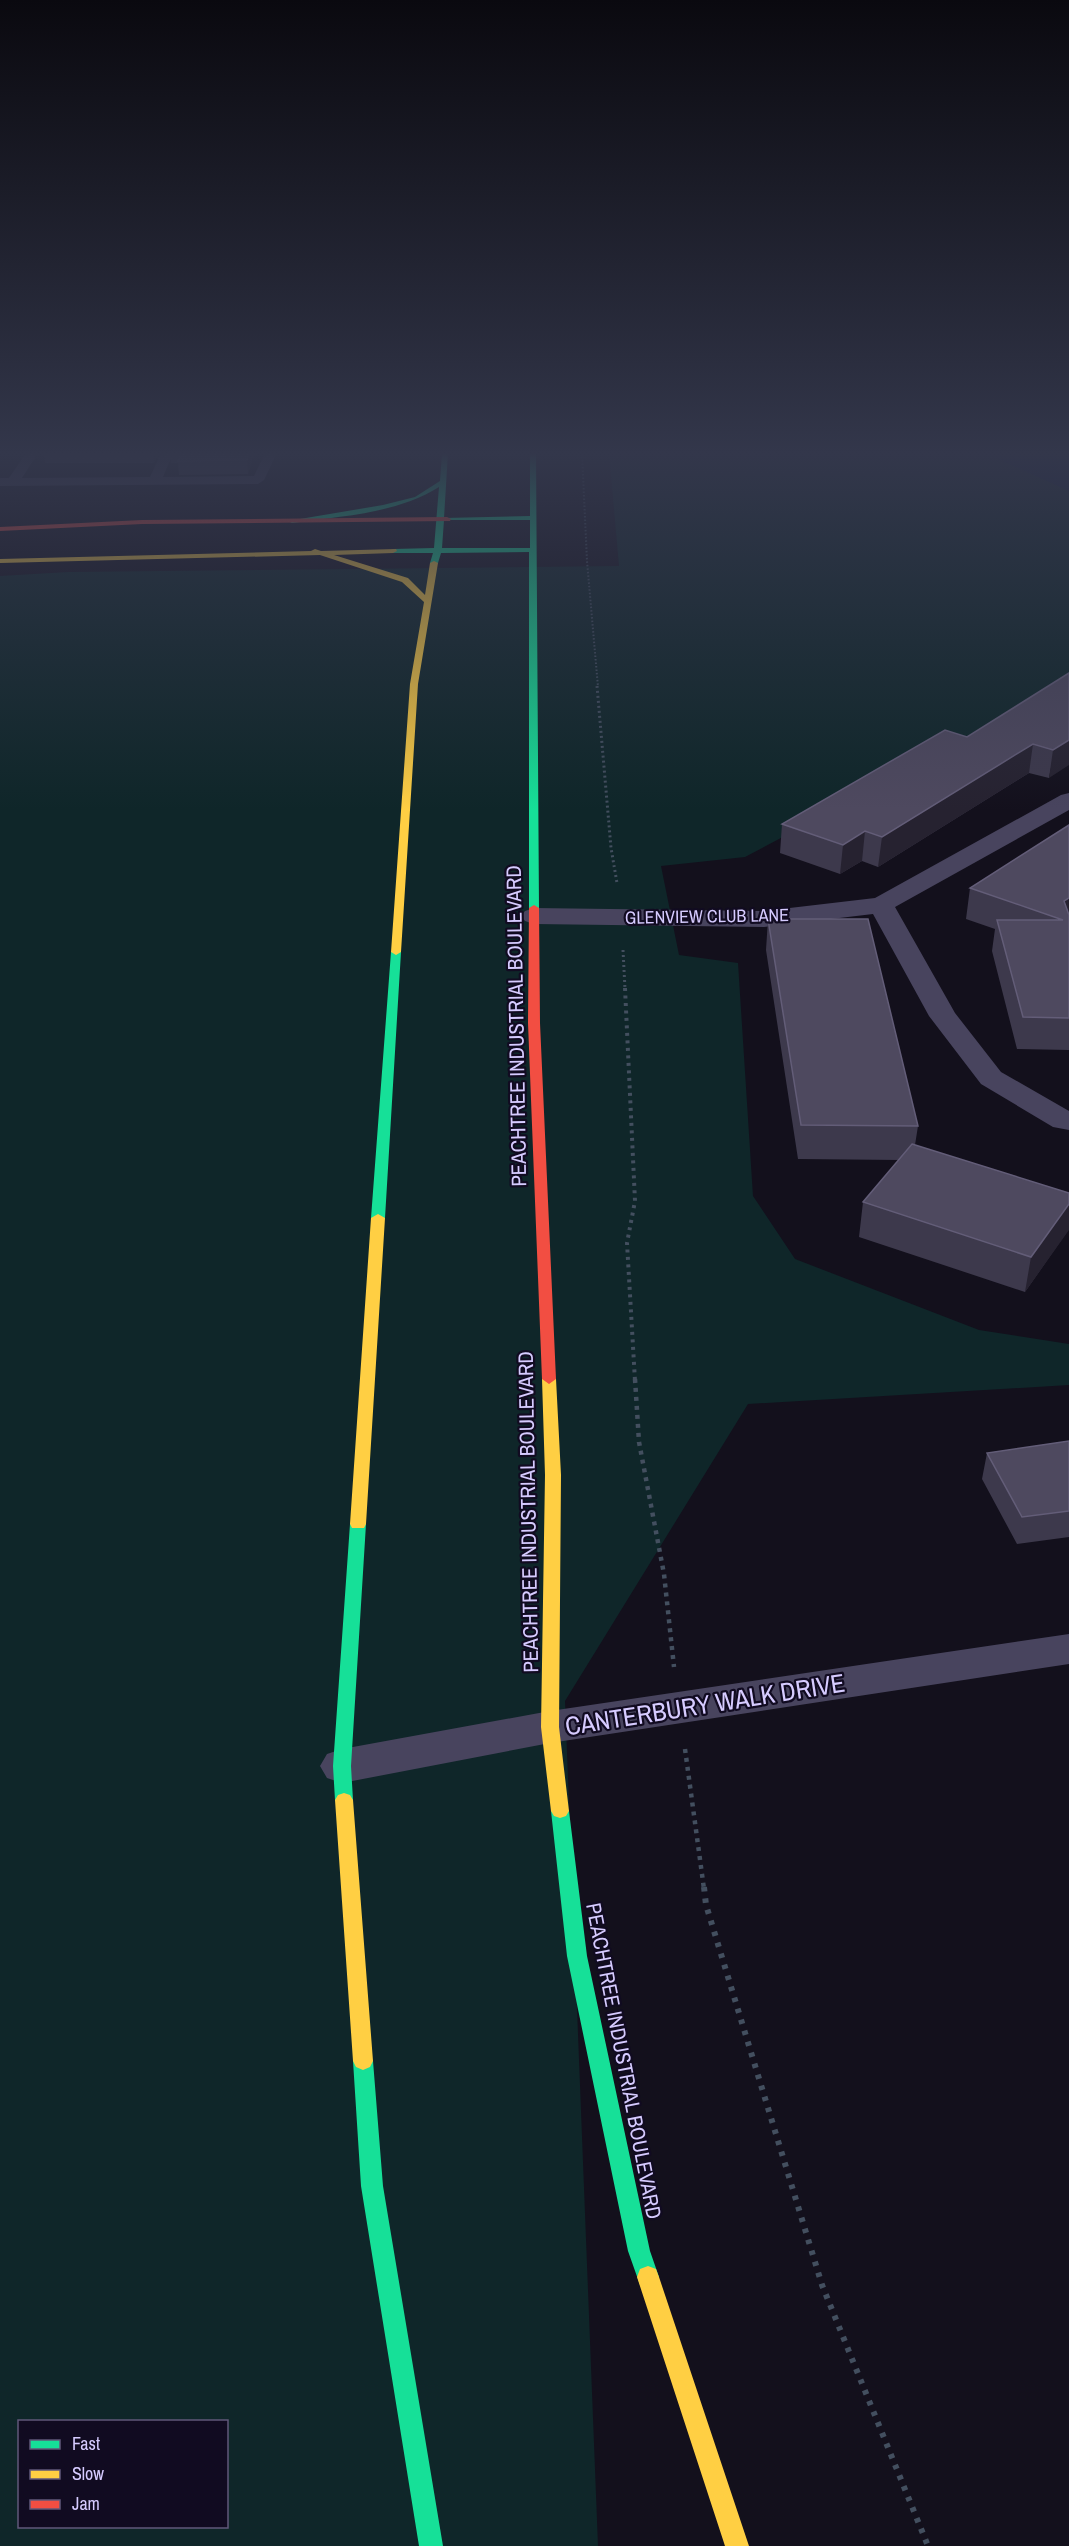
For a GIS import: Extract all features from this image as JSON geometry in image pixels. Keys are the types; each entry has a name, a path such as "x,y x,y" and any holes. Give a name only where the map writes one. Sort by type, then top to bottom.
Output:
{"main road":[{"path":"379,572 405,580 427,601"},
{"path":"431,2546 372,2186 342,1766 413,695 433,572"},
{"name":"PEACHTREE INDUSTRIAL BOULEVARD","path":"533,572 534,1023 553,1475 550,1727 578,1956 639,2251 737,2546"}],"street":[{"name":"GLENVIEW CLUB LANE","path":"534,916 764,919 881,905 1069,800"},
{"path":"881,905 943,1016 992,1078 1064,1121 1069,1121"},
{"name":"CANTERBURY WALK DRIVE","path":"342,1766 550,1727 1069,1649"}],"path":[{"path":"639,1442 664,1574 679,1707 706,1905 822,2285 928,2546"}],"green space":[{"path":"68,572 1069,572 1069,685 745,857 661,866 679,955 738,963 753,1196 795,1259 979,1330 1069,1344 1069,1385 748,1404 565,1701 598,2546 0,2546 0,576"}],"building":[{"path":"1069,673 1069,740 1053,750 1033,744 882,837 865,831 843,845 782,824 945,730 967,737"},
{"path":"1069,825 1069,898 1064,901 1069,915 1069,1018 1023,1017 997,920 1063,920 970,888"},
{"path":"768,919 868,919 918,1126 801,1125"},
{"path":"912,1144 1069,1193 1069,1204 1031,1257 863,1202"},
{"path":"1069,1441 1069,1511 1022,1517 987,1453"}],"traffic: fast":[{"path":"533,572 534,908"},
{"path":"378,1218 396,952"},
{"path":"344,1800 342,1766 358,1524"},
{"path":"560,1811 577,1956 639,2251 648,2277"},
{"path":"363,2061 372,2186 431,2546"}],"traffic: slow":[{"path":"380,572 405,580 427,601"},
{"path":"396,952 414,684 433,572"},
{"path":"358,1524 378,1218"},
{"path":"549,1379 553,1475 550,1727 560,1811"},
{"path":"344,1800 363,2061"},
{"path":"648,2277 737,2546"}],"traffic: jam":[{"path":"534,908 534,1023 549,1379"}]}
